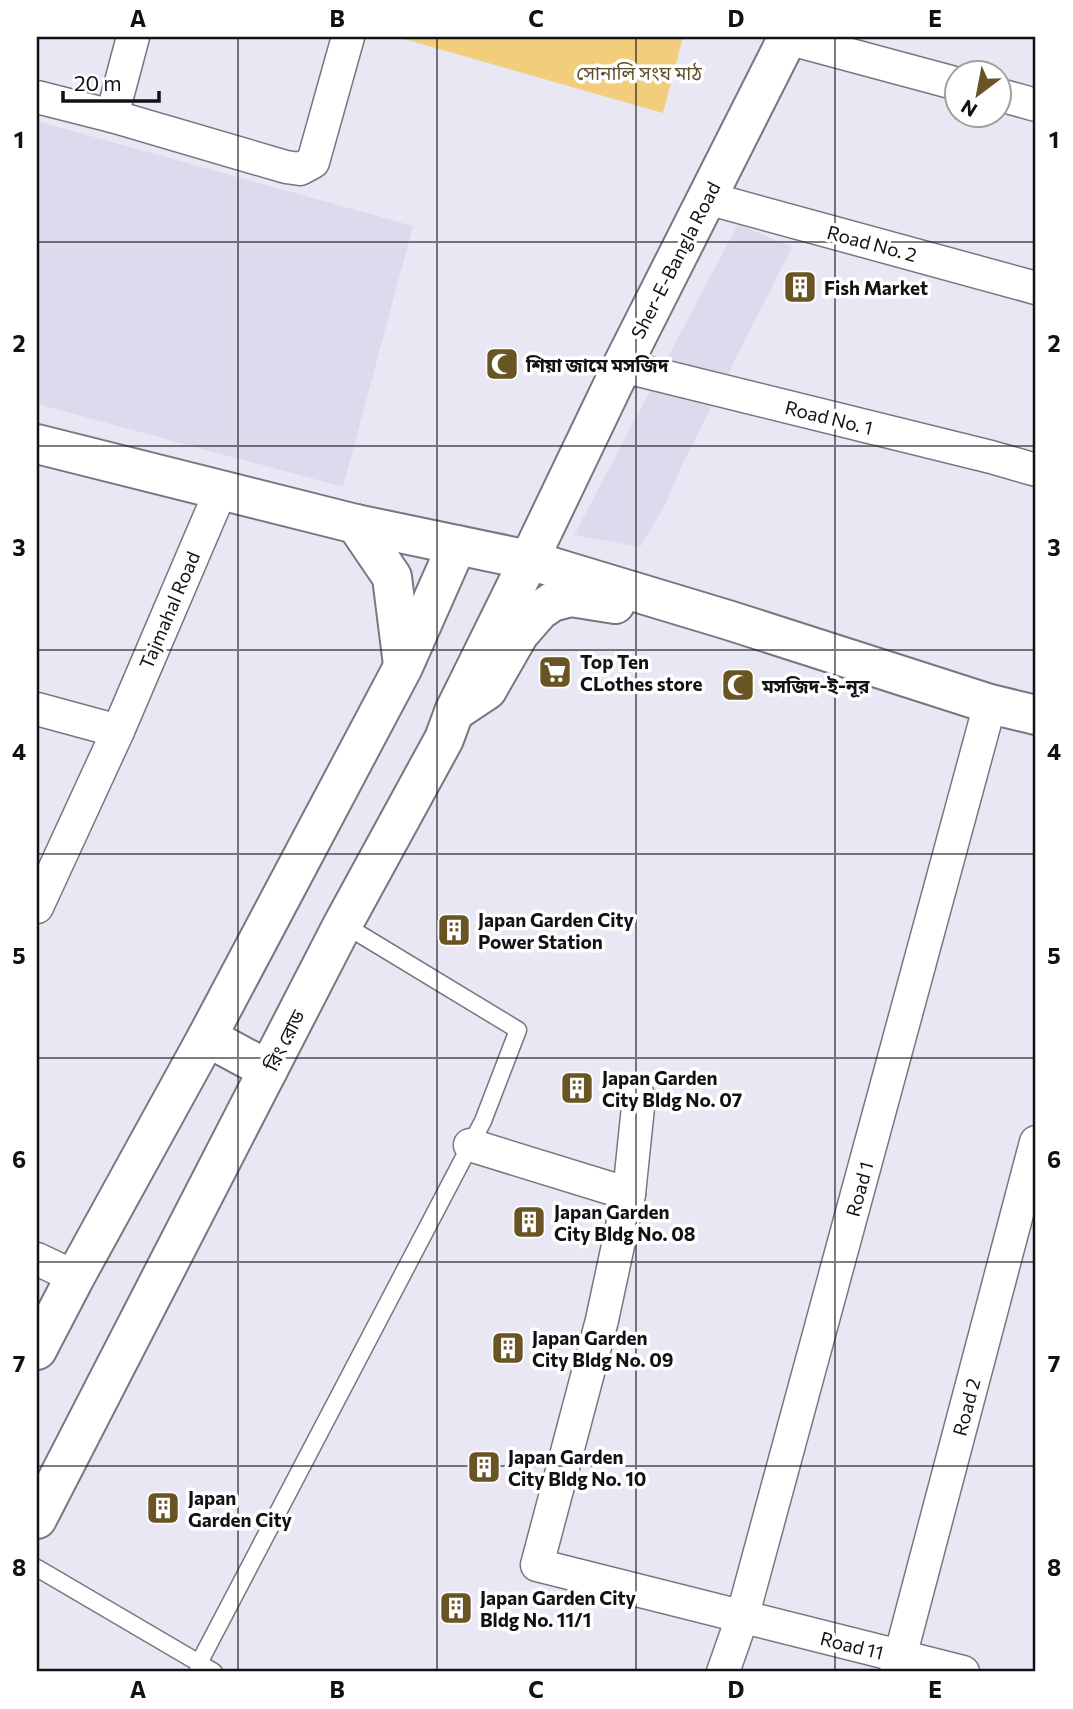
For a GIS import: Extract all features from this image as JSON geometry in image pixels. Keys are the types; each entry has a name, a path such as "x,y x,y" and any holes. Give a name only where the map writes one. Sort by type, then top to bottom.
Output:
{"main road":[{"name":"Sher-E-Bangla Road","path":"529,560 622,366 787,37"},
{"path":"37,444 356,524 529,560 990,704 1036,715"},
{"path":"356,524 392,578 403,667"},
{"path":"37,1350 403,667 457,545"},
{"name":"রিং রোড","path":"37,1518 343,924 444,739 454,712 529,560"},
{"path":"454,712 487,690 519,634 539,611 552,602 571,597 728,620"},
{"path":"207,1037 268,1070"}],"street":[{"path":"112,116 133,37"},
{"path":"37,96 300,169 313,162 348,37"},
{"path":"787,37 944,80"},
{"path":"1014,99 1036,105"},
{"name":"Road No. 2","path":"707,198 1036,288"},
{"name":"Road No. 1","path":"622,366 1036,470"},
{"name":"Tajmahal Road","path":"37,907 118,731 221,490"},
{"name":"Road 1","path":"723,1672 742,1618 990,704"},
{"path":"37,709 118,731"},
{"path":"470,1145 629,1194 639,1097"},
{"name":"Road 2","path":"898,1664 1036,1142"},
{"name":"Road 11","path":"629,1194 602,1320 537,1565 742,1618 898,1664 962,1672"},
{"path":"37,1259 75,1277"}],"lane":[{"path":"199,1668 483,1121 518,1030 343,924"},
{"path":"37,1568 199,1668 214,1672"}],"shaded area":[{"path":"37,121 413,226 343,487 37,404"},
{"path":"738,224 792,247 682,465 663,509 640,547 574,535"}],"green space":[{"name":"সোনালি সংঘ মাঠ","path":"397,37 683,37 663,113"}],"place":[{"name":"Fish Market","path":"800,287"},
{"name":"শিয়া জামে মসজিদ","path":"502,364"},
{"name":"Top Ten CLothes store","path":"555,672"},
{"name":"মসজিদ-ই-নূর","path":"738,685"},
{"name":"Japan Garden City Power Station","path":"454,930"},
{"name":"Japan Garden City Bldg No. 07","path":"577,1088"},
{"name":"Japan Garden City Bldg No. 08","path":"529,1222"},
{"name":"Japan Garden City Bldg No. 09","path":"508,1348"},
{"name":"Japan Garden City Bldg No. 10","path":"484,1467"},
{"name":"Japan Garden City","path":"163,1508"},
{"name":"Japan Garden City Bldg No. 11/1","path":"456,1608"}]}
